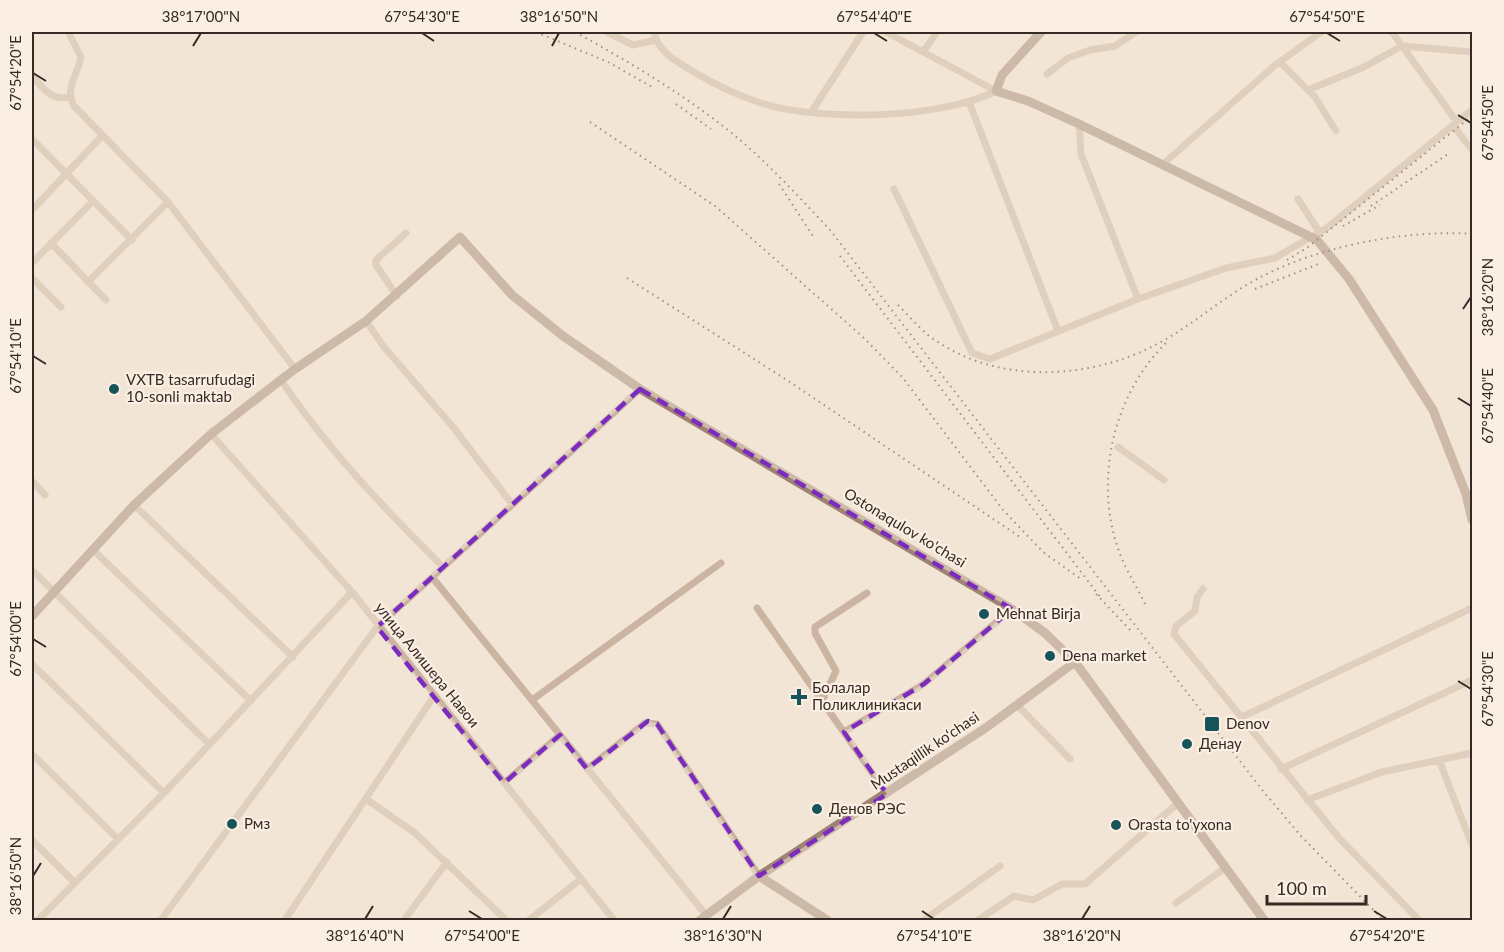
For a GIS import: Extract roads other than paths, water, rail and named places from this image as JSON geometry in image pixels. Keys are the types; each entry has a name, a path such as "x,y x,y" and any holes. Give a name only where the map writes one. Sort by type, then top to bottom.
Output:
{"street":[{"path":"68,32 81,57 69,97 74,106 168,202 295,369"},
{"path":"607,32 633,45 656,40"},
{"path":"654,32 656,40 676,62 705,79 761,103 812,111 867,115 969,102 996,91 1002,75 1041,32"},
{"path":"812,111 863,32"},
{"path":"885,32 996,91 1028,101 1316,235"},
{"path":"923,52 937,32"},
{"path":"1047,74 1068,58 1090,50 1115,45 1136,32"},
{"path":"1162,165 1280,62 1321,32"},
{"path":"1392,32 1473,150"},
{"path":"1308,90 1364,67 1402,46 1473,52"},
{"path":"1280,62 1308,90 1336,131"},
{"path":"32,75 51,96 58,99 69,97"},
{"path":"969,102 1058,331"},
{"path":"894,189 972,353 990,359 1138,299 1226,268 1266,261 1316,235 1473,110"},
{"path":"1078,124 1079,143 1094,191 1138,299"},
{"path":"32,210 102,136"},
{"path":"32,139 64,174 132,240"},
{"path":"1298,200 1316,235 1349,279 1433,410 1466,494 1473,519"},
{"path":"32,263 92,202"},
{"path":"88,282 168,202"},
{"path":"32,616 134,506 211,434 295,369 366,321 397,296 376,265 376,260 405,233"},
{"name":"Ostonaqulov ko'chasi","path":"397,296 460,237 512,296 563,336 639,389 1012,609 1045,633 1075,662 1264,921"},
{"path":"51,243 106,300"},
{"path":"32,278 61,307"},
{"path":"366,321 384,347 453,427 512,504"},
{"path":"281,380 306,417 352,473 442,566"},
{"path":"161,921 377,627 639,389"},
{"name":"улица Алишера Навои","path":"211,434 352,592 377,627 614,921"},
{"path":"1118,447 1164,480"},
{"path":"32,481 45,495"},
{"path":"134,506 293,657"},
{"path":"92,549 251,701"},
{"path":"532,700 721,562"},
{"path":"32,570 53,594 209,744"},
{"path":"432,578 560,735 703,918"},
{"path":"1203,589 1197,597 1196,611 1176,626 1173,632 1338,838 1419,921"},
{"path":"38,921 164,793 352,592"},
{"path":"822,701 836,671 815,633 815,627 867,593"},
{"path":"757,608 887,794"},
{"path":"1242,717 1473,608"},
{"path":"844,732 924,684 1012,609"},
{"name":"Mustaqillik ko‘chasi","path":"703,918 759,876 887,794 1017,705 1075,662"},
{"path":"32,664 164,793"},
{"path":"1281,769 1473,680"},
{"path":"285,921 434,696"},
{"path":"1017,705 1070,759"},
{"path":"587,769 645,723 657,724 759,876 827,921"},
{"path":"504,783 560,735"},
{"path":"1307,800 1382,772 1473,753"},
{"path":"32,754 118,839"},
{"path":"1439,760 1473,845"},
{"path":"366,799 415,832 506,921"},
{"path":"978,921 1014,896 1033,900 1062,884 1085,884 1178,803"},
{"path":"32,840 75,883"},
{"path":"404,921 447,862"},
{"path":"924,921 1000,867"},
{"path":"1176,903 1226,868"},
{"path":"530,921 581,879"}],"railway":[{"path":"536,32 608,62 652,87"},
{"path":"575,32 664,84 706,113 746,145 830,230 1263,791 1301,836 1383,920"},
{"path":"676,104 711,129"},
{"path":"1287,260 1308,247 1472,116"},
{"path":"590,122 715,206 864,338 903,378 1003,510 1043,552 1081,579"},
{"path":"1371,206 1448,154"},
{"path":"779,184 813,236"},
{"path":"1343,226 1380,205"},
{"path":"898,305 938,342 963,356 1019,371 1077,370 1106,364 1159,343 1244,286 1306,258 1333,249 1391,238 1419,234 1472,234"},
{"path":"840,256 1101,598"},
{"path":"1255,289 1321,263"},
{"path":"627,278 787,380 1020,537"},
{"path":"1145,604 1122,559 1113,531 1108,502 1108,473 1112,444 1120,415 1132,389 1148,364 1167,342"},
{"path":"1096,594 1131,631"}],"place":[{"name":"VXTB tasarrufudagi 10-sonli maktab","path":"114,389"},
{"name":"Mehnat Birja","path":"984,614"},
{"name":"Dena market","path":"1050,656"},
{"name":"Болалар Поликлиникаси","path":"799,697"},
{"name":"Denov","path":"1212,724"},
{"name":"Денау","path":"1187,744"},
{"name":"Денов РЭС","path":"817,809"},
{"name":"Рмз","path":"232,824"},
{"name":"Orasta to'yxona","path":"1116,825"}]}
